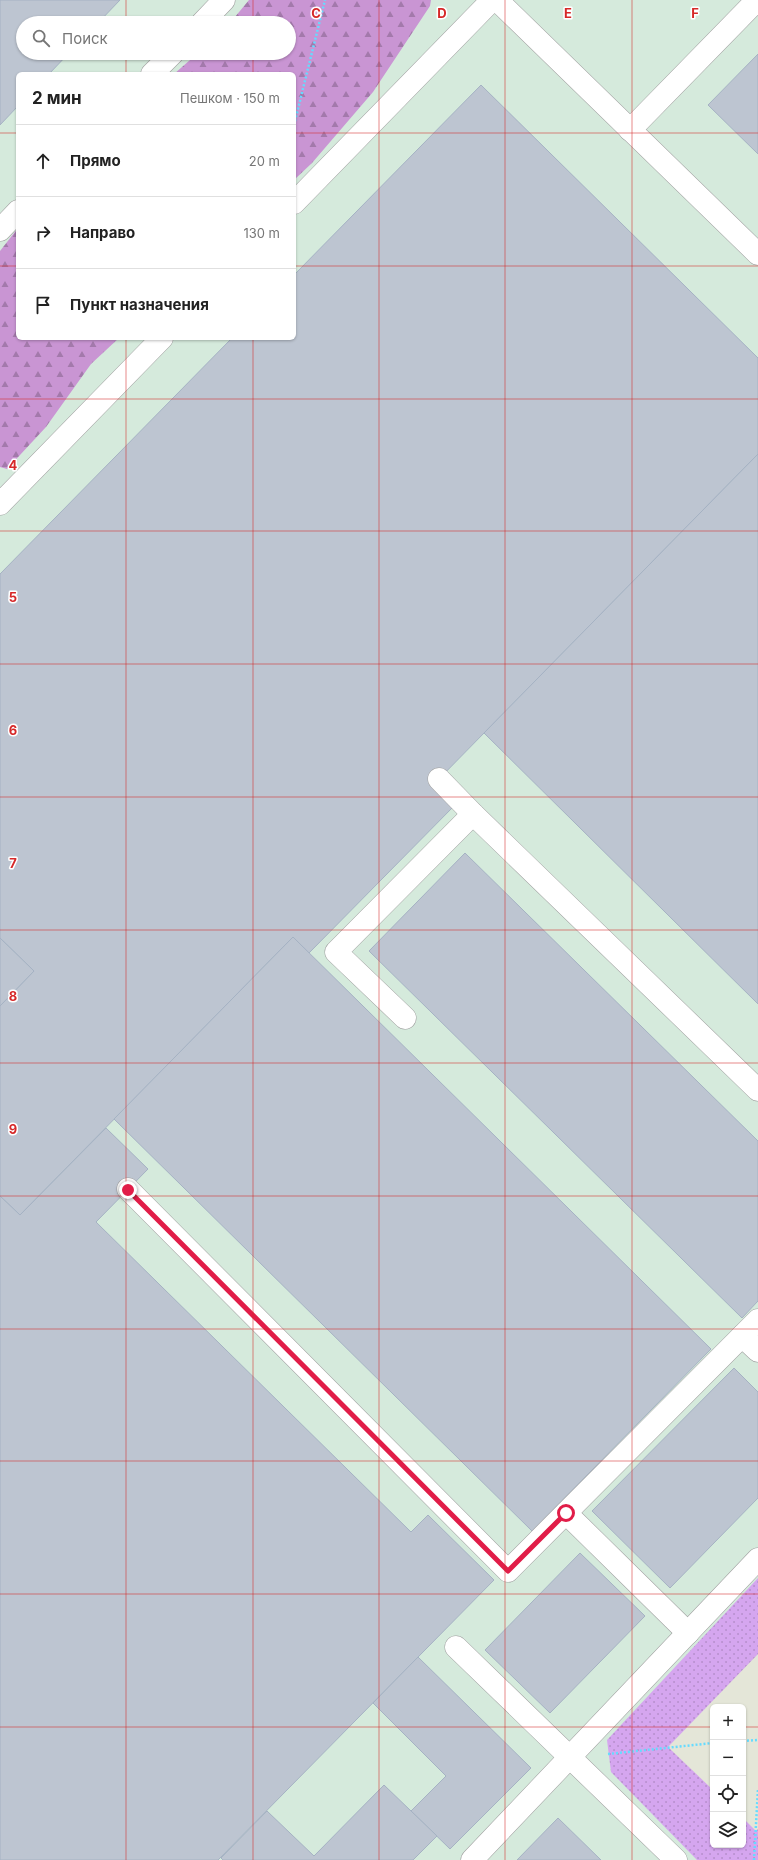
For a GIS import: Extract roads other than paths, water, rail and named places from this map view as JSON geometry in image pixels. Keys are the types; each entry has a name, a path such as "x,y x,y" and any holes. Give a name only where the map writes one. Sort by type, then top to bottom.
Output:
{"lane":[{"path":"209,16 224,0"},
{"path":"296,201 492,0"},
{"path":"497,0 758,254"},
{"path":"630,130 757,0"},
{"path":"154,72 166,60"},
{"path":"0,230 16,213"},
{"path":"0,504 160,340"},
{"path":"439,779 473,814 758,1090"},
{"path":"405,1018 336,952 473,814"},
{"path":"128,1190 508,1571 758,1320"},
{"path":"742,1336 758,1351"},
{"path":"566,1513 688,1633"},
{"path":"472,1860 758,1559"},
{"path":"456,1647 676,1860"}]}
